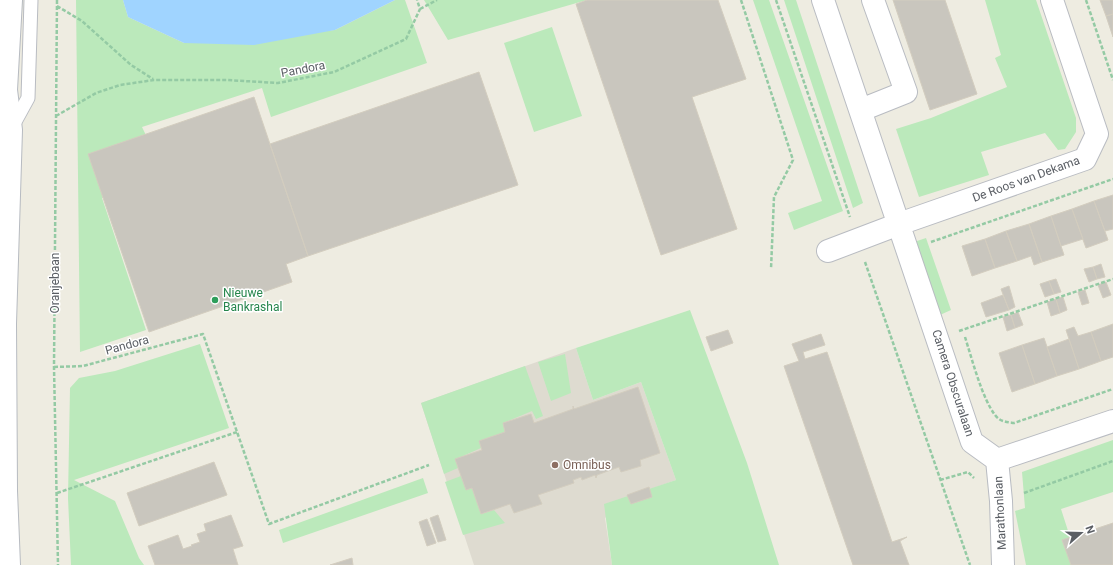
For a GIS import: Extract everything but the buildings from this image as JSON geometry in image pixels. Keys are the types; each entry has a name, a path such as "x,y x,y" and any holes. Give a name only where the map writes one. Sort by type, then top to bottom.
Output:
{"street":[{"path":"10,565 6,491 4,324 10,130 6,90 11,0"},
{"name":"Camera Obscuralaan","path":"823,0 972,442 996,460"},
{"path":"861,110 906,92 873,0"},
{"name":"De Roos van Dekama","path":"899,224 1084,159 1097,134 1052,0"},
{"path":"828,250 899,224"},
{"path":"996,460 1113,421"},
{"name":"Marathonlaan","path":"996,460 1001,501 1003,565"}],"lane":[{"path":"10,130 28,98 31,0"}],"path":[{"name":"Oranjebaan","path":"57,0 54,367 58,565"},
{"path":"417,0 420,8 437,0"},
{"path":"741,0 793,160 774,197 772,269"},
{"path":"776,0 970,565"},
{"path":"1086,0 1113,80"},
{"path":"57,6 82,21 131,65 154,80"},
{"name":"Pandora","path":"56,116 96,93 120,85 154,80 227,80 278,84 334,72 406,39 420,8"},
{"path":"931,242 1113,179"},
{"path":"922,216 934,249"},
{"path":"938,338 1113,279"},
{"path":"960,323 986,398 995,416 1004,422 1014,423 1113,389"},
{"name":"Pandora","path":"54,367 83,366 203,334 237,432"},
{"path":"57,493 237,432 269,524 429,465"},
{"path":"940,480 968,472 1001,501 1113,461"}],"shaded area":[{"name":"Omnibus","path":"576,348 593,400 641,382 676,480 637,494 605,518 612,565 474,565 421,403"}],"green space":[{"path":"76,0 123,0 128,17 184,43 335,30 395,0 405,0 427,63 271,117 262,88 142,127 155,154 164,179 102,198 146,330 80,352"},
{"path":"424,0 587,0 448,40"},
{"path":"753,0 769,0 843,211 794,230 788,213 822,201"},
{"path":"784,0 796,0 863,203 853,208"},
{"path":"985,0 1036,0 1076,118 1076,132 1065,149 1058,150 1045,133 981,152 989,175 919,197 896,129 931,118 1007,87 995,58 1001,55"},
{"path":"552,27 582,116 534,132 504,43"},
{"path":"926,238 951,310 940,315 914,242"},
{"path":"690,310 747,463 779,565 612,565 604,504 676,480 641,382 593,400 576,348"},
{"path":"200,344 229,428 74,480 115,501 139,558 144,565 71,565 68,498 70,388 79,378 115,371"},
{"path":"565,354 571,393 551,401 538,362"},
{"path":"525,366 543,416 536,419 532,411 503,423 505,432 479,441 481,448 456,459 458,468 444,474 421,403"},
{"path":"1113,440 1113,492 1061,509 1079,565 1026,565 1015,511 1025,508 1022,472"},
{"path":"461,476 466,489 472,488 481,514 494,510 505,523 463,535 445,482"},
{"path":"423,478 428,493 283,543 279,530"}],"water":[{"path":"123,0 395,0 335,30 254,45 184,43 128,17"}],"place":[{"name":"Nieuwe Bankrashal","path":"215,300"},
{"name":"Omnibus","path":"555,465"}]}
